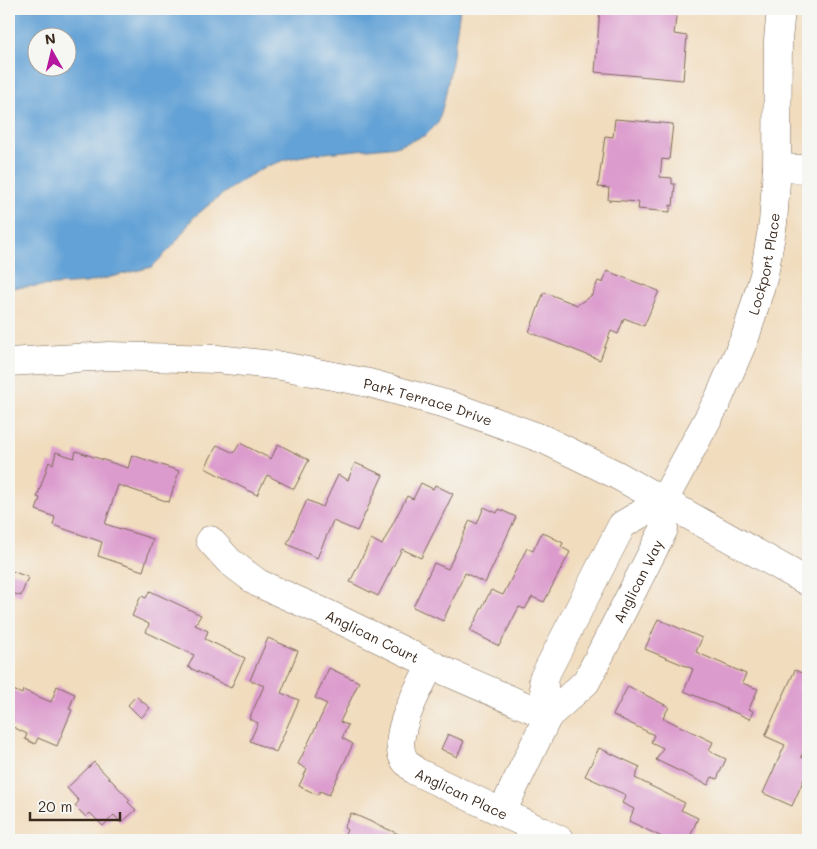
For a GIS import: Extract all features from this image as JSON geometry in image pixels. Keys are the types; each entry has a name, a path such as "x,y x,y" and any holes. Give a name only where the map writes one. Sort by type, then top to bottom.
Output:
{"street":[{"name":"Lockport Place","path":"664,500 718,400 746,335 767,258 773,223 777,168 778,40 781,9"},
{"path":"777,168 808,169"},
{"name":"Park Terrace Drive","path":"9,362 109,356 217,360 282,366 369,383 449,405 543,439 615,474 808,582"},
{"path":"548,716 543,679 622,525 664,500"},
{"name":"Anglican Way","path":"502,812 548,716 586,682 664,529 664,500"},
{"name":"Anglican Court","path":"210,540 229,561 258,583 328,614 431,664 548,716"},
{"path":"568,631 603,649"},
{"name":"Anglican Place","path":"431,664 402,727 400,744 404,759 415,771 560,840"}],"water":[{"path":"9,9 460,9 444,102 438,123 426,135 399,146 314,154 288,159 265,167 244,179 193,218 173,246 152,267 86,283 9,288"}],"building":[{"path":"600,9 677,9 674,34 687,36 683,80 595,72"},
{"path":"615,119 673,124 669,160 662,159 660,177 672,178 672,184 675,184 673,206 670,205 670,212 638,209 639,202 608,200 609,188 598,187 605,136 613,137"},
{"path":"607,271 659,291 644,326 624,318 618,334 611,331 600,360 529,332 544,292 577,305 592,295 598,281 603,283"},
{"path":"240,443 271,459 278,444 309,460 294,489 267,475 257,495 205,468 217,445 234,453"},
{"path":"76,451 128,468 132,455 179,471 169,502 118,485 105,524 153,539 143,571 98,556 102,542 53,525 55,517 36,510 40,498 37,497 49,462 53,464 56,452 74,458"},
{"path":"355,463 383,475 357,531 333,521 317,558 287,544 307,500 323,507 338,475 348,480"},
{"path":"421,483 433,489 435,485 453,494 421,558 402,549 378,596 350,582 371,539 382,545 407,496 413,499"},
{"path":"484,507 497,513 499,509 516,517 485,583 465,573 443,621 413,607 434,563 448,569 470,520 477,524"},
{"path":"542,532 563,543 561,547 570,552 544,602 532,597 525,609 519,607 499,646 470,631 491,590 503,595 527,548 533,551"},
{"path":"9,570 28,577 21,596 9,592"},
{"path":"150,591 201,615 195,625 208,631 205,639 245,658 231,688 188,667 194,655 146,632 149,624 132,616 141,596 146,598"},
{"path":"658,619 702,638 696,652 746,674 742,683 758,689 749,709 753,711 750,719 684,691 693,669 645,649"},
{"path":"268,638 298,651 281,693 299,700 276,752 250,741 258,723 249,719 264,686 250,680"},
{"path":"329,668 359,682 340,722 348,725 342,738 353,744 329,795 320,791 318,795 299,786 307,769 298,764 327,704 315,698"},
{"path":"795,670 808,676 808,741 801,757 808,760 808,770 792,806 763,793 785,745 765,736"},
{"path":"57,686 75,694 69,709 72,710 57,746 38,738 35,744 25,739 27,734 9,725 9,688 22,694 23,690 51,702"},
{"path":"628,686 669,707 663,718 713,742 709,751 726,759 717,779 712,777 708,785 656,760 663,748 651,742 654,735 613,715"},
{"path":"136,696 150,708 141,718 128,705"},
{"path":"448,734 464,741 457,757 441,749"},
{"path":"599,748 640,767 635,778 685,803 681,810 698,818 689,839 685,837 683,840 668,840 629,821 634,809 622,803 626,795 585,776"},
{"path":"94,762 130,800 128,802 136,810 121,823 114,815 103,826 90,813 86,817 75,806 79,801 67,788"},
{"path":"351,813 412,840 342,840 347,830 344,828"}]}
